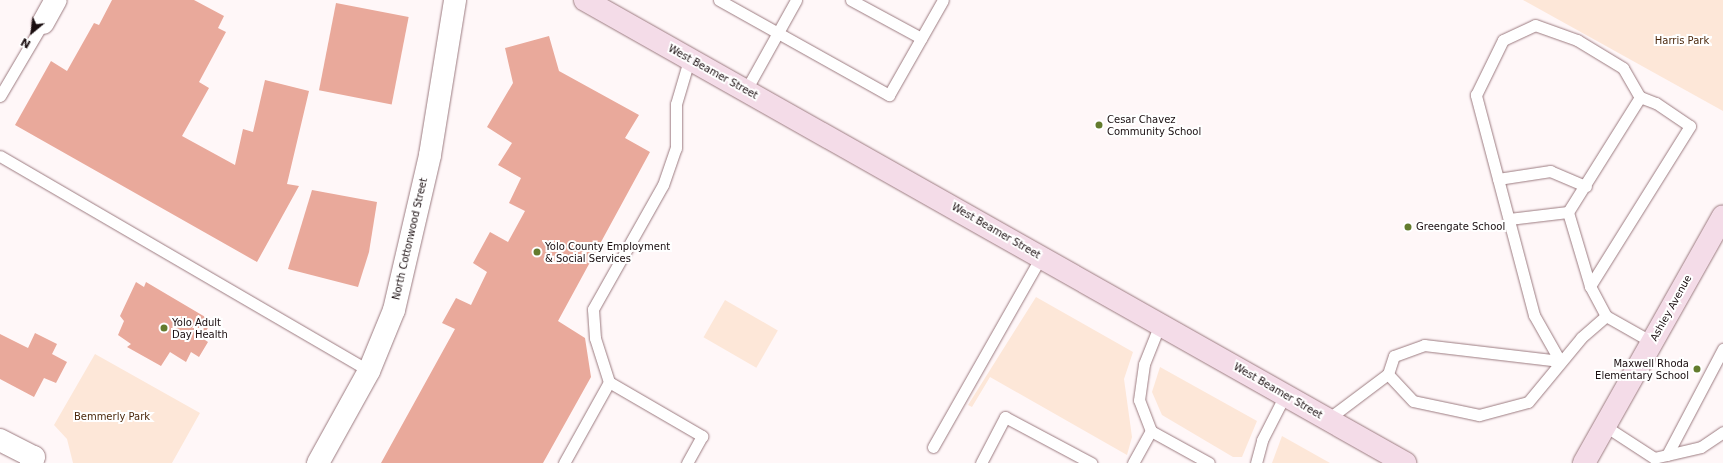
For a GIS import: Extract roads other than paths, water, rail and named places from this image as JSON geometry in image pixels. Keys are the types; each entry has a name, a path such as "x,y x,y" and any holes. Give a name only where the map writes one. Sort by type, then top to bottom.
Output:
{"street":[{"path":"43,23 56,0"},
{"name":"North Cottonwood Street","path":"318,463 369,371 394,310 428,162 455,0"},
{"name":"West Beamer Street","path":"585,0 1405,463"},
{"name":"Ashley Avenue","path":"1584,463 1723,216"},
{"path":"0,440 33,460"}],"lane":[{"path":"719,0 889,95 943,0"},
{"path":"746,90 796,0"},
{"path":"851,0 921,38"},
{"path":"0,96 43,23"},
{"path":"1560,362 1534,316 1476,95 1503,40 1535,25 1577,40 1623,68 1640,97 1656,103 1690,126 1590,286"},
{"path":"687,463 702,436 609,382 595,338 593,309 663,185 676,148 676,104 690,60"},
{"path":"1509,219 1568,212 1586,186 1640,97"},
{"path":"0,156 369,371"},
{"path":"1498,179 1550,170 1586,186"},
{"path":"1568,212 1590,286 1606,316 1652,342"},
{"path":"933,446 1041,257"},
{"path":"1388,374 1413,401 1479,416 1528,402 1560,362 1606,316"},
{"path":"1160,324 1144,364 1139,400 1151,431 1208,463"},
{"path":"1328,419 1388,374 1394,356 1424,345 1560,362"},
{"path":"1667,455 1723,349"},
{"path":"564,463 609,382"},
{"path":"1256,463 1262,440 1285,395"},
{"path":"981,463 1005,417 1091,463"},
{"path":"1605,426 1654,458 1700,447 1723,432"},
{"path":"1133,463 1151,431"}],"place":[{"name":"Cesar Chavez Community School","path":"1099,125"},
{"name":"Greengate School","path":"1408,227"},
{"name":"Yolo County Employment & Social Services","path":"537,252"},
{"name":"Yolo Adult Day Health","path":"164,328"},
{"name":"Maxwell Rhoda Elementary School","path":"1697,369"}],"park label":[{"name":"Harris Park","path":"1682,41"},
{"name":"Bemmerly Park","path":"112,417"}]}
